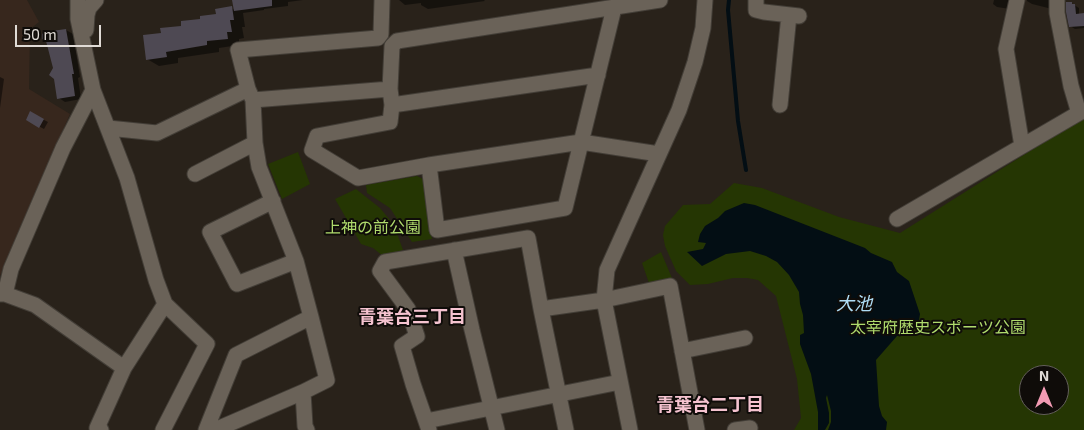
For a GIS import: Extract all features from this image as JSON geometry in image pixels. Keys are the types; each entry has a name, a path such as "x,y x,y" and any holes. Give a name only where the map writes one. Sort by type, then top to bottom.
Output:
{"street":[{"path":"84,51 87,15 89,8 96,0"},
{"path":"215,430 326,380 296,261 259,167 250,94 238,50 378,38 381,34 382,0"},
{"path":"659,154 582,142 429,165 358,178 312,150 317,136 390,122 392,105 390,88 392,46 398,41 660,0"},
{"path":"630,430 604,300 608,270 679,110 695,62 703,28 706,0"},
{"path":"756,0 756,10 794,15 780,105"},
{"path":"1017,0 1006,49 1022,146"},
{"path":"897,220 1080,113 1071,86 1056,13 1057,0"},
{"path":"77,1 78,19 93,90 127,178 156,280 165,304 207,344 163,430"},
{"path":"429,165 438,230 565,208 614,8"},
{"path":"392,105 598,74"},
{"path":"108,128 157,133 250,94 390,88"},
{"path":"93,90 63,148 11,269 3,294 35,305 124,368"},
{"path":"196,174 255,143"},
{"path":"273,201 210,232 237,284 296,261"},
{"path":"566,430 559,394 541,309 528,238 385,262 380,271 408,309 418,336 402,346 428,426 491,408 559,394 620,382"},
{"path":"454,250 491,408 498,430"},
{"path":"541,309 604,300 670,286 698,430"},
{"path":"101,430 97,428 124,368 165,304"},
{"path":"206,430 236,355 311,317"},
{"path":"682,351 745,338"},
{"path":"303,392 305,426 307,430"}],"shaded area":[{"path":"0,0 27,0 39,22 30,29 29,89 70,114 0,276"}],"green space":[{"name":"太宰府歴史スポーツ公園","path":"1084,117 1084,430 794,430 801,418 797,379 776,296 758,280 747,278 733,278 708,284 690,285 676,271 665,246 663,235 665,226 683,205 710,204 734,183 762,188 839,217 900,233"},
{"path":"298,152 310,184 282,199 268,164"},
{"path":"417,176 423,179 432,239 412,242 390,208 367,193 366,185"},
{"name":"上神の前公園","path":"356,189 380,208 394,225 403,250 383,256 373,248 361,244 335,199"},
{"path":"661,252 672,278 649,283 642,263"}],"water":[{"name":"大池","path":"744,203 755,205 865,248 871,253 892,262 897,272 909,281 920,314 919,320 909,333 897,336 876,360 879,406 882,416 887,422 886,430 828,430 831,422 831,411 827,395 829,423 825,430 818,430 818,412 811,374 800,344 800,335 804,333 799,292 789,275 777,262 750,251 726,254 702,266 687,252 703,249 706,243 698,242 705,226 725,211"}],"building":[{"path":"232,0 272,0 272,6 234,11"},
{"path":"1066,2 1075,4 1076,14 1084,13 1084,26 1069,27"},
{"path":"232,6 234,20 230,20 232,32 227,32 228,39 207,41 207,45 166,52 167,57 146,60 143,35 161,33 160,28 181,26 181,21 200,19 200,16 216,14 215,9"},
{"path":"66,29 74,74 72,74 75,96 57,99 54,79 49,75 53,68 46,41 42,39 42,34"},
{"path":"30,111 44,119 39,128 26,120"}],"waterway":[{"path":"729,0 728,10 738,121 746,170"}],"district":[{"name":"青葉台三丁目","path":"412,317"},
{"name":"青葉台二丁目","path":"710,405"}]}
